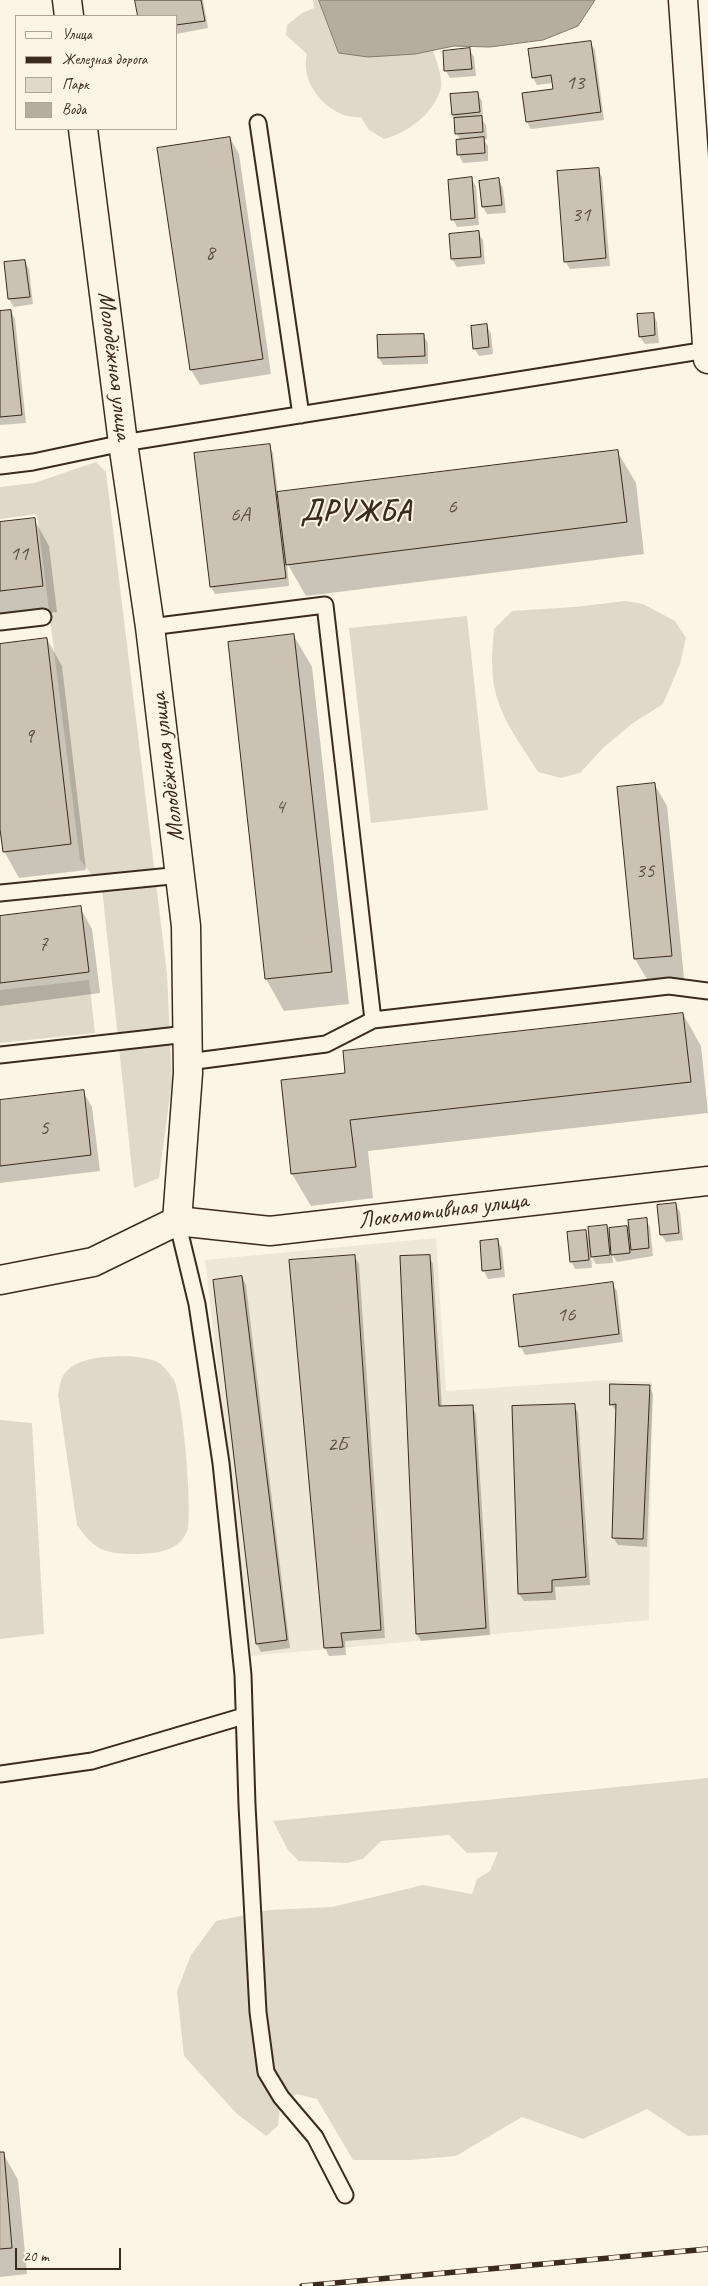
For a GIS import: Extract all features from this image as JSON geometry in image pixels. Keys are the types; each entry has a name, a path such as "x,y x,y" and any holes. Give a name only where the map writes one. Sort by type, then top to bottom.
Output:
{"street":[{"path":"67,0 69,15"},
{"path":"683,0 708,355"},
{"name":"Молодёжная улица","path":"83,130 150,627 186,926 188,1062 177,1221"},
{"name":"Локомотивная улица","path":"177,1221 270,1230 708,1181"},
{"path":"0,1280 93,1262 177,1221"}],"lane":[{"path":"258,123 300,415"},
{"path":"0,466 33,462 124,443 300,415 708,355"},
{"path":"150,627 325,605 373,1020"},
{"path":"0,622 42,617"},
{"path":"0,894 181,876"},
{"path":"188,1062 326,1044 373,1020 669,986 708,991"},
{"path":"0,1055 188,1034"},
{"path":"177,1221 197,1304 221,1463 243,1675 258,2012 266,2072 281,2097 316,2136 346,2195"},
{"path":"0,1774 92,1761 244,1716"}],"shaded area":[{"path":"436,1238 446,1391 608,1380 652,1382 649,1620 251,1656 205,1260"}],"green space":[{"path":"313,0 413,0 426,31 441,80 438,96 427,113 419,121 402,132 384,139 369,130 361,117 338,113 319,98 312,88 308,77 307,54 286,35 287,25 302,13 314,8"},
{"path":"96,462 106,472 167,974 172,1080 159,1178 134,1188 102,888 80,860 37,514 0,519 0,487 34,483"},
{"path":"626,601 643,604 675,621 686,638 680,664 663,704 633,723 604,747 580,773 561,778 538,772 500,708 492,672 494,629 512,611"},
{"path":"467,616 488,810 371,823 349,628"},
{"path":"89,980 95,1033 0,1043 0,990"},
{"path":"125,1356 149,1359 162,1365 174,1380 181,1408 188,1477 188,1528 181,1541 164,1551 130,1554 105,1550 93,1544 77,1525 58,1395 60,1383 68,1369 83,1361 100,1357"},
{"path":"0,1420 32,1423 44,1634 0,1639"},
{"path":"708,1778 708,2135 688,2136 647,2109 583,2139 522,2117 456,2156 411,2160 353,2160 317,2099 297,2094 280,2105 278,2126 266,2136 236,2113 184,2056 177,1991 191,1955 216,1921 269,1910 332,1907 423,1885 472,1894 477,1879 490,1871 498,1852 467,1853 449,1835 381,1841 363,1859 347,1863 299,1861 288,1850 273,1821"}],"water":[{"path":"319,0 595,0 578,26 543,40 490,47 454,46 415,54 368,57 339,53"}],"building":[{"path":"135,0 201,0 205,21 178,25 178,15 138,15"},
{"path":"591,41 601,112 526,122 522,93 553,89 551,75 532,78 528,49"},
{"path":"470,48 472,69 444,71 443,51"},
{"path":"478,92 480,112 452,115 450,94"},
{"path":"482,116 483,132 455,134 454,118"},
{"path":"230,137 263,359 190,370 157,148"},
{"path":"484,137 485,153 457,155 456,140"},
{"path":"599,168 606,258 564,262 557,171"},
{"path":"472,177 475,218 451,220 448,180"},
{"path":"499,178 502,205 482,207 479,181"},
{"path":"479,231 481,257 451,259 449,234"},
{"path":"25,260 30,297 8,299 4,262"},
{"path":"11,310 22,415 0,417 0,311"},
{"path":"654,313 655,335 639,337 637,314"},
{"path":"487,324 489,347 473,349 471,326"},
{"path":"424,334 425,356 378,358 377,335"},
{"path":"270,444 286,578 210,587 194,453"},
{"path":"618,450 627,522 286,565 277,492"},
{"path":"35,518 43,586 0,591 0,522"},
{"path":"294,634 332,972 265,979 228,642"},
{"path":"47,638 71,844 3,852 0,829 0,644"},
{"path":"655,783 672,956 634,959 617,787"},
{"path":"81,906 89,972 0,983 0,916"},
{"path":"683,1013 691,1082 350,1120 356,1167 291,1174 281,1080 345,1073 343,1051"},
{"path":"84,1090 91,1155 0,1166 0,1100"},
{"path":"676,1203 679,1233 660,1235 657,1205"},
{"path":"647,1218 649,1248 631,1250 628,1220"},
{"path":"607,1225 610,1255 591,1257 588,1227"},
{"path":"627,1226 630,1253 611,1255 609,1228"},
{"path":"586,1230 589,1260 570,1262 567,1232"},
{"path":"498,1239 501,1269 482,1271 480,1241"},
{"path":"355,1255 381,1630 341,1633 343,1647 324,1648 289,1260"},
{"path":"430,1255 439,1406 473,1405 486,1628 416,1634 400,1256"},
{"path":"242,1276 287,1640 256,1644 213,1280"},
{"path":"613,1282 619,1334 519,1347 513,1295"},
{"path":"610,1384 650,1385 643,1539 612,1538 616,1404 610,1405"},
{"path":"575,1404 586,1577 552,1580 552,1592 518,1594 512,1406"},
{"path":"0,2152 4,2152 12,2248 0,2249"}],"railway":[{"path":"302,2286 708,2249"}],"district":[{"name":"ДРУЖБА","path":"356,512"}]}
